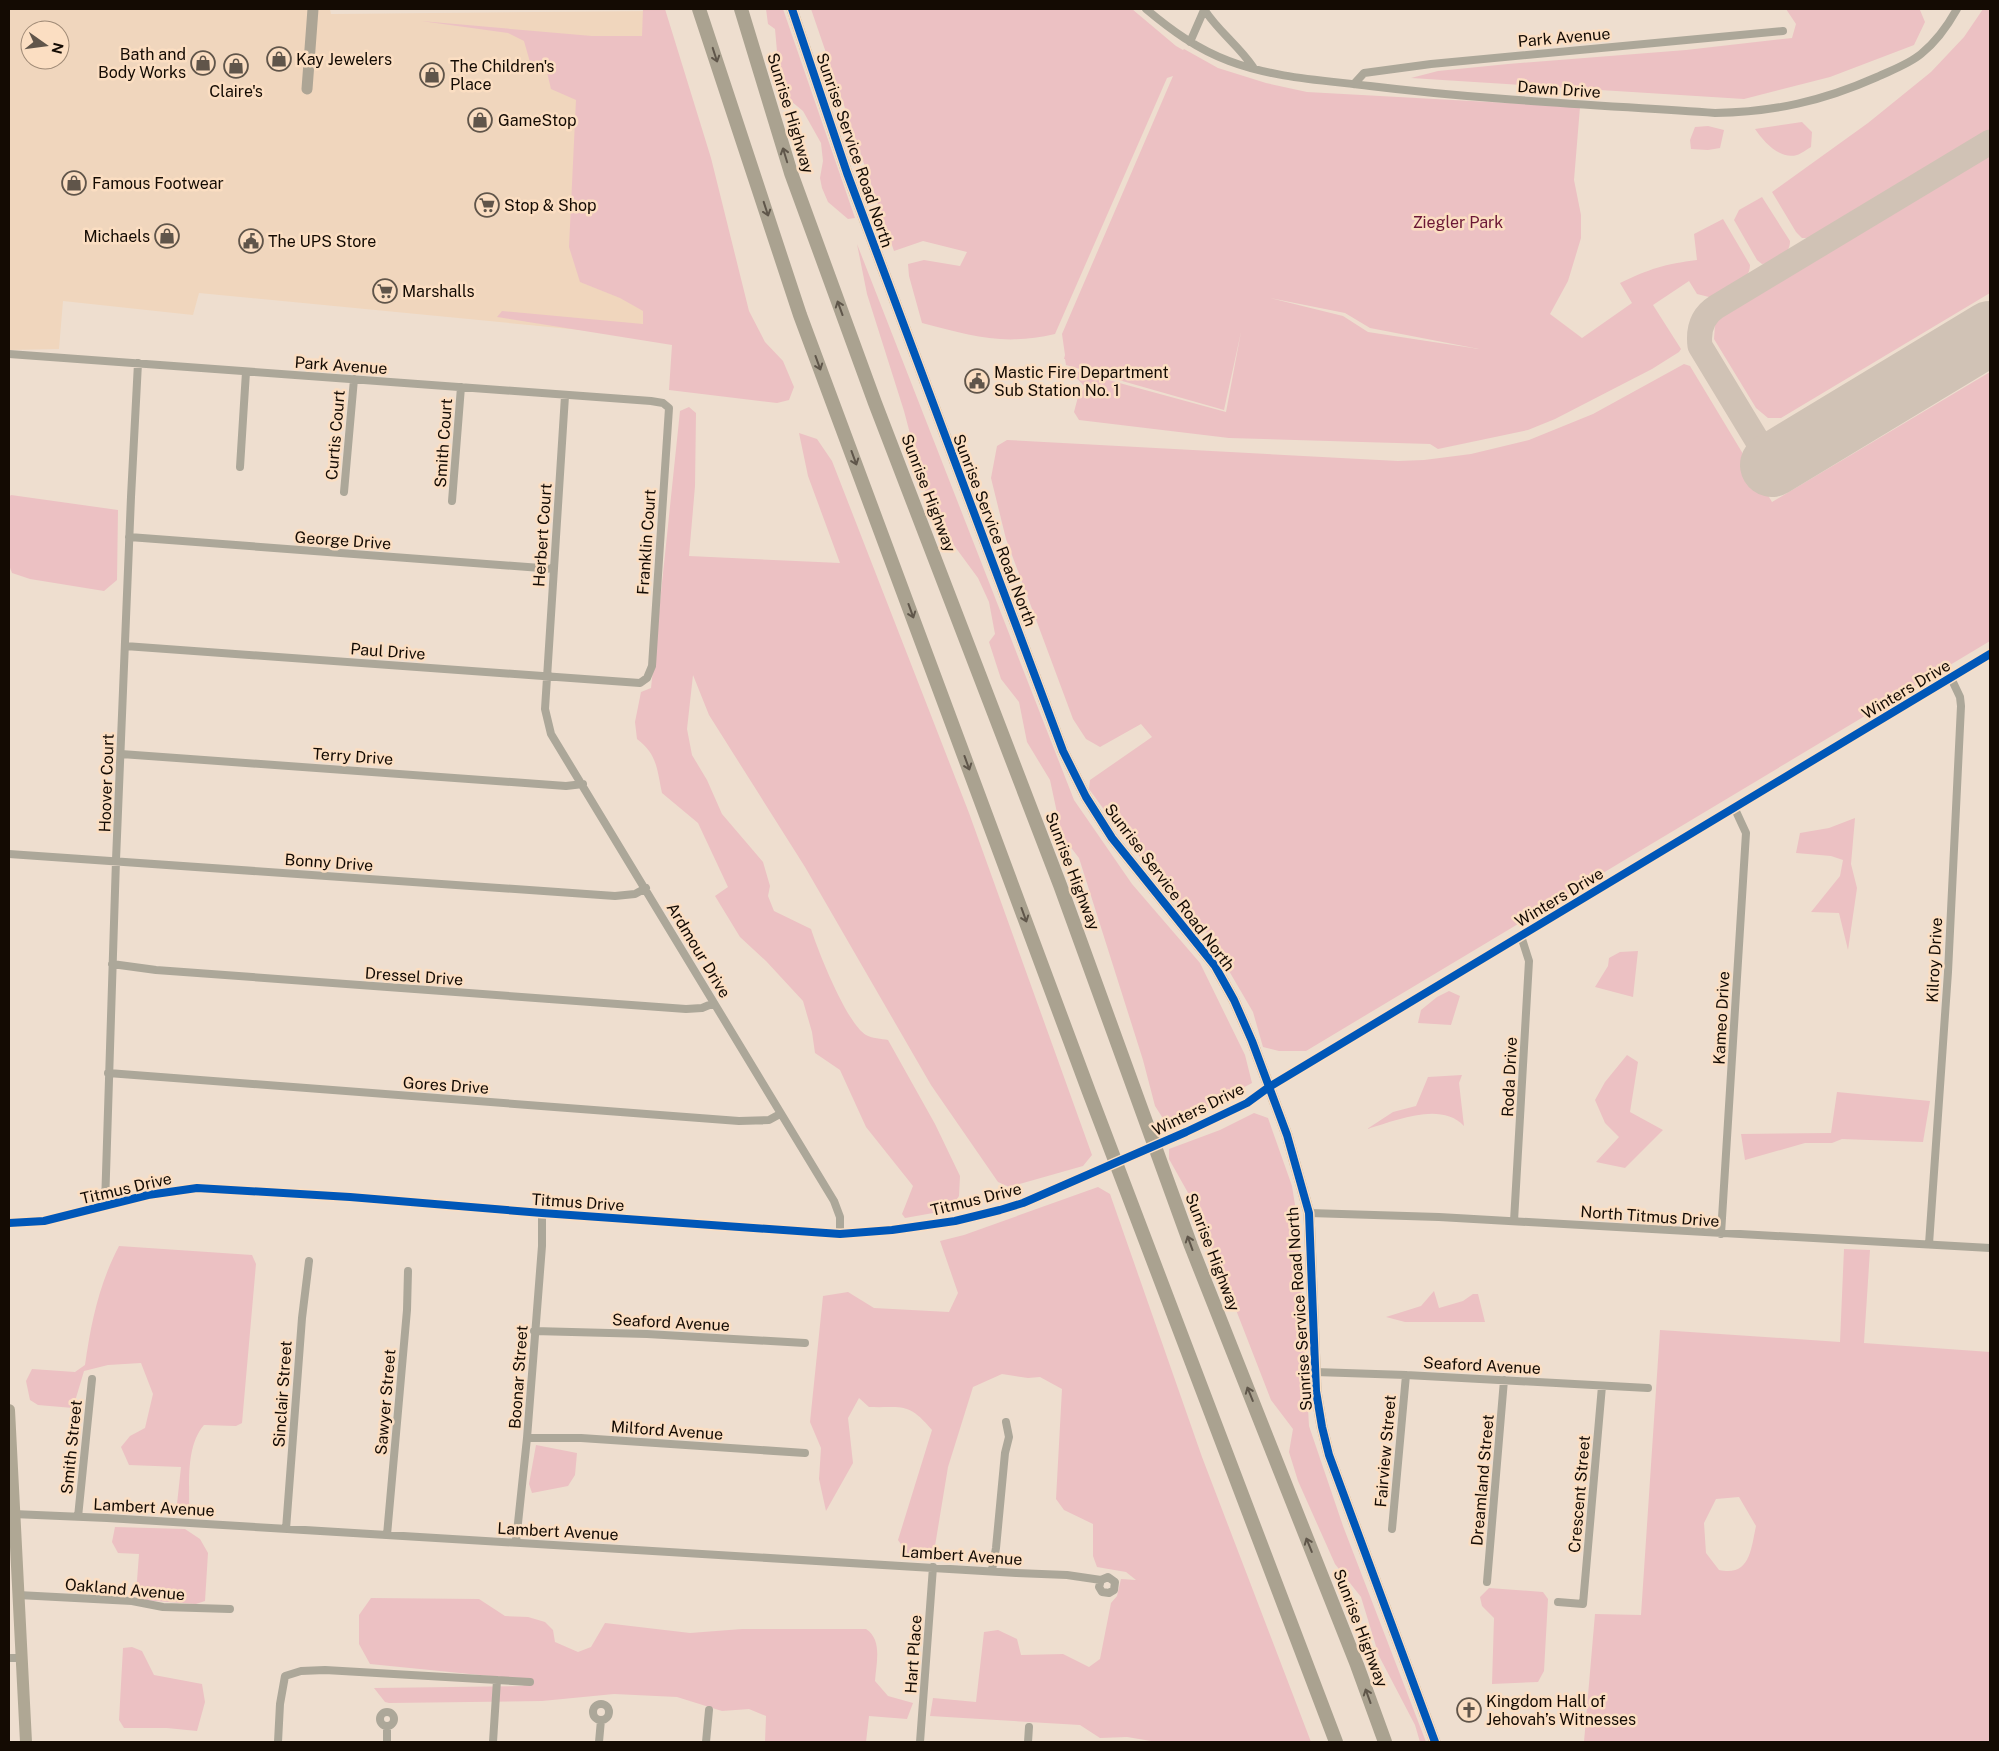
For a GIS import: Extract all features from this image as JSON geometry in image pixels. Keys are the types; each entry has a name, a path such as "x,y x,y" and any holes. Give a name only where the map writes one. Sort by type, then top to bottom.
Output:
{"highway":[{"path":"699,9 804,324 1089,1092 1336,1742"},
{"name":"Sunrise Highway","path":"741,9 791,173 875,403 1060,885 1191,1246 1357,1664 1385,1742"}],"main road":[{"path":"9,1410 13,1514 12,1548 18,1595 15,1658 26,1742"}],"street":[{"path":"308,89 313,9"},
{"name":"Sunrise Service Road North","path":"792,9 847,173 1063,751 1086,797 1112,838 1204,952 1225,983 1244,1022 1287,1135 1309,1213 1315,1372 1322,1426 1336,1476 1435,1742"},
{"name":"Dawn Drive","path":"1146,9 1190,42 1227,60 1298,79 1470,97 1714,113 1757,111 1809,102 1856,86 1893,70 1921,54 1938,36 1957,9"},
{"path":"1190,42 1204,10 1245,55 1253,67"},
{"name":"Park Avenue","path":"1354,84 1364,73 1430,64 1783,31"},
{"name":"Park Avenue","path":"9,354 651,401 663,403 669,408"},
{"name":"Hoover Court","path":"104,1205 129,537 138,363"},
{"path":"240,466 246,372"},
{"name":"Curtis Court","path":"344,492 354,379"},
{"name":"Smith Court","path":"452,502 461,387"},
{"name":"Herbert Court","path":"547,677 565,396"},
{"name":"Franklin Court","path":"647,678 652,666 669,408"},
{"name":"George Drive","path":"129,537 554,569"},
{"name":"Paul Drive","path":"125,646 634,684 640,683 647,678"},
{"name":"Winters Drive","path":"1136,1154 1247,1103 1268,1088 1990,654"},
{"name":"Ardmour Drive","path":"547,677 545,709 551,734 834,1201 840,1217 840,1234"},
{"name":"Kilroy Drive","path":"1930,1244 1948,972 1961,706 1960,696 1951,678"},
{"name":"Terry Drive","path":"121,754 566,786 583,784"},
{"name":"Kameo Drive","path":"1721,1234 1746,833 1734,807"},
{"name":"Bonny Drive","path":"9,854 615,896 635,894 646,888"},
{"name":"Roda Drive","path":"1514,1221 1529,961 1521,936"},
{"name":"Dressel Drive","path":"112,964 156,970 676,1009 702,1008 714,1003"},
{"name":"Gores Drive","path":"108,1073 739,1121 769,1120 780,1114"},
{"name":"Titmus Drive","path":"9,1223 44,1221 78,1214 104,1205 148,1194 197,1188 350,1197 542,1214 840,1234 928,1226 1000,1210 1087,1176 1136,1154"},
{"name":"North Titmus Drive","path":"1309,1213 1388,1214 1990,1248"},
{"name":"Boonar Street","path":"516,1542 527,1438 542,1246 542,1214"},
{"name":"Sinclair Street","path":"286,1529 302,1318 309,1262"},
{"name":"Sawyer Street","path":"387,1535 406,1318 408,1271"},
{"name":"Seaford Avenue","path":"534,1331 647,1334 805,1343"},
{"name":"Seaford Avenue","path":"1315,1372 1648,1388"},
{"name":"Fairview Street","path":"1392,1529 1406,1375"},
{"name":"Smith Street","path":"78,1517 92,1379"},
{"name":"Dreamland Street","path":"1486,1582 1504,1380"},
{"name":"Crescent Street","path":"1558,1602 1583,1604 1602,1386"},
{"path":"992,1570 996,1548 1004,1453 1009,1437 1006,1422"},
{"name":"Milford Avenue","path":"527,1438 591,1438 805,1453"},
{"name":"Lambert Avenue","path":"13,1514 992,1570 1066,1575 1101,1580"},
{"name":"Hart Place","path":"920,1742 933,1567"},
{"name":"Oakland Avenue","path":"18,1595 132,1601 163,1607 230,1609"},
{"path":"278,1742 280,1704 285,1676 301,1671 325,1670 530,1682"},
{"path":"493,1742 497,1680"},
{"path":"706,1742 708,1710"},
{"path":"599,1742 600,1720"},
{"path":"386,1742 387,1726"},
{"path":"1028,1742 1029,1727"}],"shaded area":[{"path":"9,9 330,9 331,14 657,11 685,340 199,293 193,315 63,301 59,349 9,350"}],"green space":[{"path":"643,9 665,9 711,158 749,311 765,342 783,361 794,387 789,400 777,403 669,390 672,345 497,317 502,311 643,324 643,311 620,298 580,282 569,247 576,100 551,89 547,72 530,62 524,41 508,33 421,21 592,36 642,36"},
{"path":"766,9 783,9 855,218 848,219 828,202 822,188 820,178 823,161 821,143 803,111 785,96 779,74 775,29 768,24"},
{"name":"Ziegler Park","path":"811,9 1132,9 1176,46 1218,68 1266,83 1307,92 1580,107 1574,180 1581,215 1581,238 1568,281 1550,314 1582,338 1632,303 1620,283 1657,268 1697,260 1694,234 1723,219 1750,265 1749,271 1742,282 1713,298 1697,294 1689,281 1653,305 1681,349 1652,369 1555,419 1528,430 1438,449 1430,444 1229,438 1079,420 1074,412 1078,397 1085,387 1068,369 1226,412 1241,332 1224,410 1066,365 1064,359 1062,334 1173,76 1167,78 1055,334 1036,338 988,338 922,323 909,276 908,264 924,260 960,266 967,252 923,241 894,251","holes":["1270,298 1345,313 1370,328 1479,349 1368,332 1343,316"]},
{"path":"1786,9 1917,9 1920,10 1925,22 1914,45 1830,77 1744,99 1411,78 1438,71 1686,50 1792,38 1796,24"},
{"path":"1983,9 1990,9 1990,131 1812,238 1802,238 1796,232 1772,192 1868,123 1931,72 1964,37"},
{"path":"1802,122 1812,132 1811,147 1800,154 1791,156 1773,149 1755,129"},
{"path":"1708,126 1724,130 1720,148 1708,150 1691,149 1690,140 1695,127"},
{"path":"1990,153 1990,293 1781,418 1768,418 1756,408 1714,339 1715,325 1724,312"},
{"path":"1762,197 1790,241 1785,254 1777,260 1762,264 1757,260 1734,220 1739,210"},
{"path":"857,244 1074,800 1132,884 1200,963 1245,1055 1252,1083 1177,1123 1164,1120 1155,1106 1143,1060 1079,858 1062,836 1050,780 1027,742 1019,702 1001,679 989,642 995,634 989,602 978,578 953,544 937,509 925,490 904,411 867,294"},
{"path":"1684,364 1690,366 1772,502 1990,372 1990,641 1306,1051 1279,1051 1263,1047 1253,1012 1201,923 1196,926 1127,841 1089,789 1090,780 1152,737 1141,724 1100,747 1086,739 1073,719 1006,539 991,478 997,446 1007,440 1398,461 1424,460 1471,454 1529,440 1593,414"},
{"path":"689,407 696,413 695,486 689,556 840,563 808,476 799,433 817,439 832,461 969,813 1092,1155 1083,1166 1009,1187 998,1182 931,1085 805,867 709,715 693,675 687,729 692,755 707,780 722,814 763,862 770,886 768,896 774,911 811,929 834,986 850,1017 866,1035 888,1040 935,1124 960,1176 959,1196 950,1210 905,1218 902,1214 913,1186 866,1127 840,1070 815,1053 812,1032 803,1001 766,961 740,937 715,896 728,887 698,823 662,793 652,756 649,750 637,739 635,722 641,692 651,688 680,411"},
{"path":"11,495 118,510 117,580 104,591 30,579 12,573 9,565 9,497"},
{"path":"1855,818 1851,864 1857,888 1848,950 1839,913 1811,912 1840,876 1843,860 1831,856 1796,853 1800,833 1829,828"},
{"path":"1638,951 1633,997 1595,987 1608,966 1609,958 1620,952"},
{"path":"1449,991 1460,996 1451,1025 1418,1023 1421,1010 1437,997"},
{"path":"1627,1055 1638,1062 1630,1112 1663,1130 1625,1168 1596,1162 1619,1137 1605,1123 1595,1100 1605,1082"},
{"path":"1462,1075 1459,1083 1464,1126 1454,1119 1443,1115 1430,1114 1404,1118 1367,1129 1393,1112 1416,1106 1428,1077"},
{"path":"1837,1092 1930,1101 1923,1142 1842,1139 1832,1143 1805,1143 1745,1160 1741,1134 1831,1133"},
{"path":"1254,1113 1268,1118 1292,1186 1300,1265 1309,1426 1343,1526 1426,1742 1420,1742 1415,1725 1379,1656 1361,1597 1335,1564 1298,1481 1289,1452 1293,1429 1271,1400 1196,1207 1169,1159 1169,1149 1220,1130"},
{"path":"1098,1187 1110,1194 1202,1457 1311,1742 1157,1742 1127,1737 1100,1738 1080,1725 930,1716 933,1698 976,1702 984,1632 998,1630 1017,1639 1021,1655 1063,1654 1089,1667 1100,1659 1111,1603 1117,1596 1121,1579 1136,1580 1126,1572 1097,1567 1093,1556 1093,1524 1064,1510 1056,1499 1062,1389 1040,1377 1028,1378 1002,1374 973,1387 948,1467 934,1552 907,1553 898,1540 932,1430 917,1415 905,1408 869,1407 859,1398 848,1418 853,1463 826,1511 819,1479 821,1448 810,1422 823,1296 848,1292 874,1308 949,1312 958,1293 940,1241 964,1235"},
{"path":"119,1246 252,1255 256,1264 242,1423 236,1426 204,1425 198,1434 191,1455 189,1513 176,1513 181,1467 129,1465 121,1447 130,1436 145,1428 153,1394 141,1363 108,1365 84,1371 73,1408 38,1405 30,1400 26,1381 32,1369 75,1372 85,1365 101,1289"},
{"path":"1844,1249 1870,1250 1864,1343 1990,1352 1990,1742 1584,1742 1595,1614 1641,1615 1660,1330 1840,1342","holes":["1739,1497 1756,1526 1750,1552 1743,1565 1729,1571 1719,1570 1706,1553 1704,1523 1716,1499"]},
{"path":"1434,1291 1439,1308 1463,1301 1473,1294 1478,1294 1485,1322 1405,1322 1386,1317 1421,1306"},
{"path":"536,1445 577,1453 575,1475 568,1486 532,1493 529,1484"},
{"path":"115,1527 185,1529 200,1539 208,1553 205,1601 196,1604 142,1600 136,1594 139,1554 118,1553 112,1542"},
{"path":"1489,1588 1543,1592 1548,1599 1544,1671 1538,1682 1492,1684 1494,1618 1482,1606 1480,1597"},
{"path":"371,1598 479,1599 505,1616 528,1617 545,1622 553,1630 555,1642 578,1652 591,1647 605,1623 690,1633 742,1629 866,1629 875,1639 877,1646 875,1681 888,1696 913,1703 907,1719 869,1716 866,1742 765,1742 766,1716 749,1709 722,1711 677,1697 614,1694 542,1701 389,1703 385,1702 374,1688 525,1686 500,1677 370,1664 359,1644 359,1615"},
{"path":"132,1647 142,1651 154,1675 202,1684 205,1702 197,1731 167,1728 124,1728 119,1720 123,1648"}],"taxiway":[{"path":"1772,465 1700,346 1700,329 1704,319 1716,307 1990,142"}],"runway":[{"path":"1772,465 1990,333"}],"cycle path":[{"path":"792,9 847,173 1063,751 1086,797 1112,838 1215,966 1234,1000 1252,1041 1287,1135 1309,1213 1316,1391 1322,1427 1329,1455 1435,1742"},
{"path":"9,1223 44,1221 148,1195 197,1188 350,1197 840,1234 892,1230 955,1221 1000,1210 1023,1203 1186,1132 1247,1103 1269,1087 1990,654"}],"place":[{"name":"Kay Jewelers","path":"279,59"},
{"name":"Bath and Body Works","path":"203,63"},
{"name":"Claire's","path":"236,66"},
{"name":"The Children's Place","path":"432,75"},
{"name":"GameStop","path":"480,120"},
{"name":"Famous Footwear","path":"74,183"},
{"name":"Stop & Shop","path":"487,205"},
{"name":"Michaels","path":"167,236"},
{"name":"The UPS Store","path":"251,241"},
{"name":"Marshalls","path":"385,291"},
{"name":"Mastic Fire Department Sub Station No. 1","path":"977,381"},
{"name":"Kingdom Hall of Jehovah’s Witnesses","path":"1469,1710"}]}
